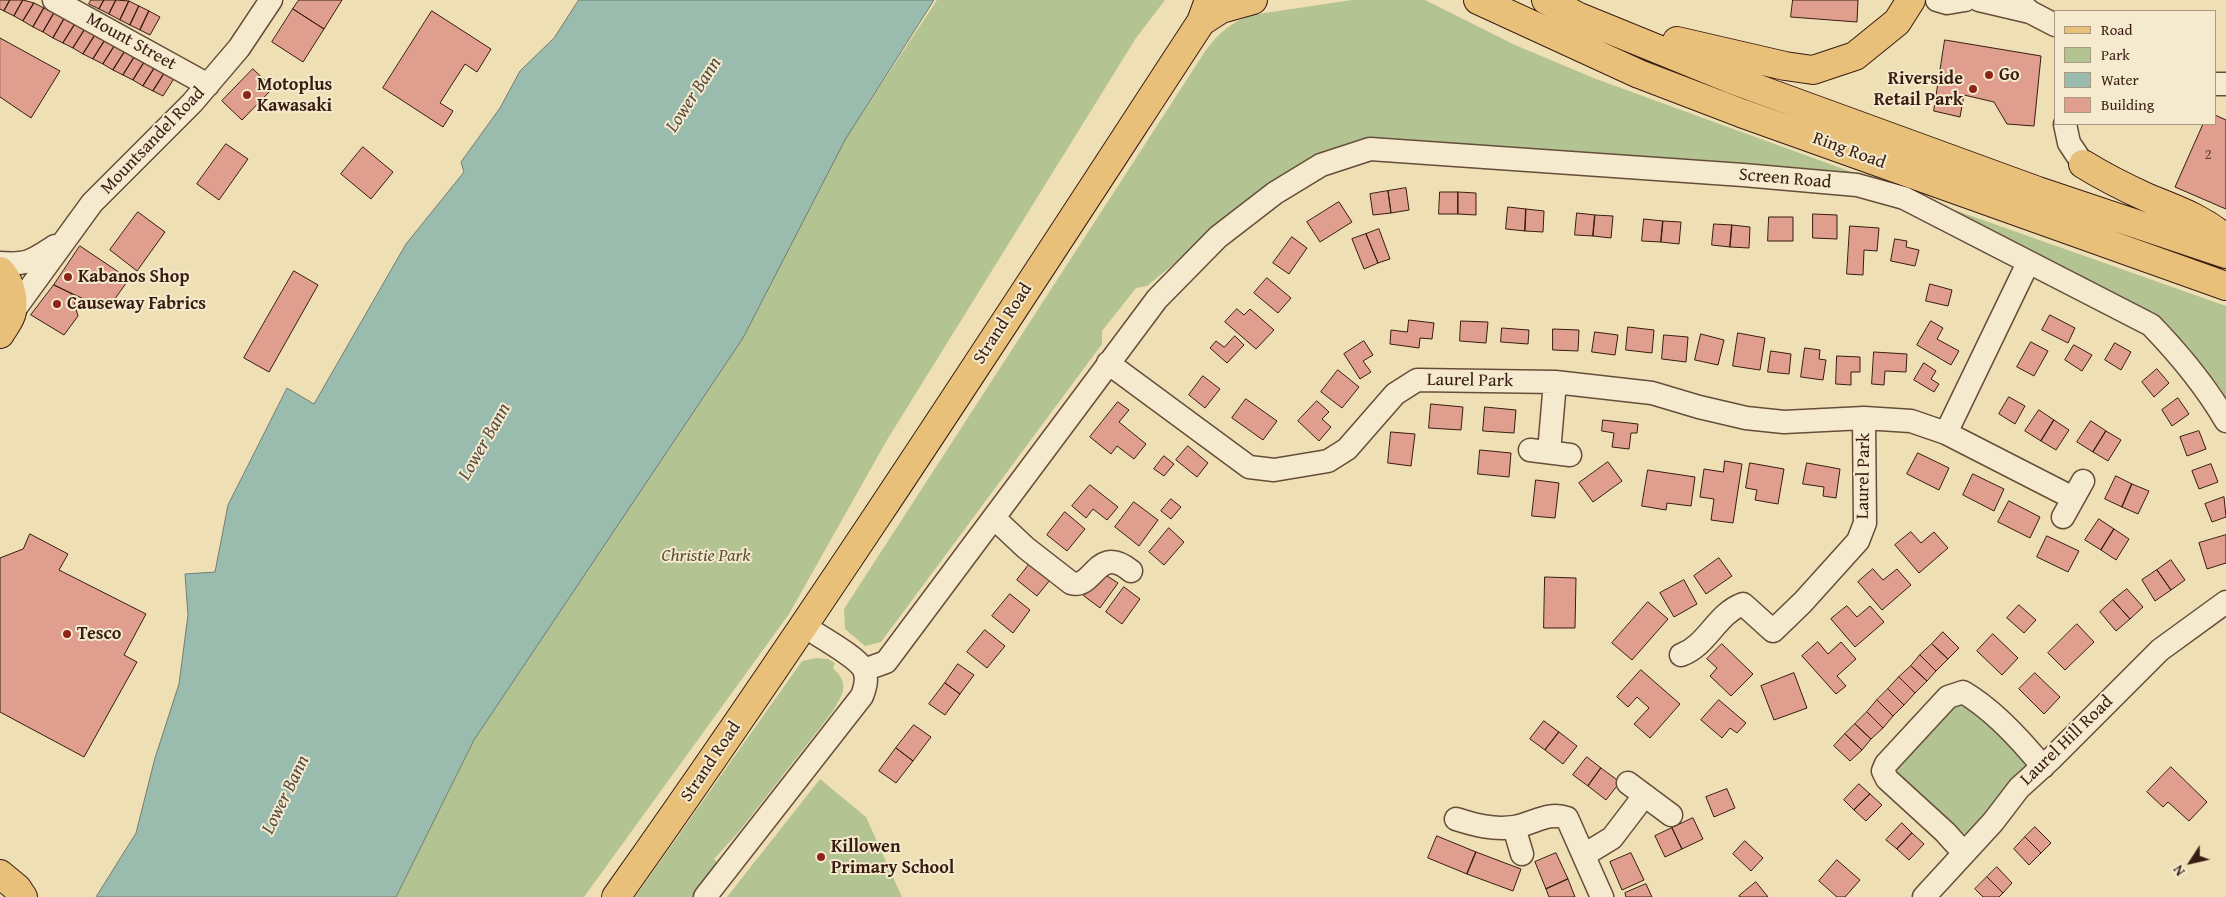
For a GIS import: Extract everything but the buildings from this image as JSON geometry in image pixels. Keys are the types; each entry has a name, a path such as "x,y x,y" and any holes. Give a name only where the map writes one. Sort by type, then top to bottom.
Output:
{"main road":[{"name":"Strand Road","path":"616,897 804,626 1205,11 1221,9 1254,0"},
{"name":"Ring Road","path":"1478,0 1568,43 1658,81 1759,120 2226,286"},
{"name":"Ring Road","path":"1546,0 1579,18 1732,79 2046,193 2226,254"},
{"path":"1579,18 1625,25 1722,53 1813,70 1855,56 1897,22 1911,0"},
{"path":"2083,164 2138,193 2185,213 2226,239"},
{"path":"0,271 8,279 11,292 6,323"}],"street":[{"name":"Mount Street","path":"54,0 208,85"},
{"name":"Mountsandel Road","path":"6,323 92,203 208,85 239,48 271,0"},
{"path":"1937,0 1947,3 1965,0"},
{"path":"1979,0 2023,6 2054,24"},
{"path":"2065,125 2069,143 2083,164"},
{"name":"Screen Road","path":"1108,364 1157,298 1218,237 1276,193 1321,165 1370,149 1857,185 1904,198 2152,325 2183,358 2210,393 2226,421"},
{"path":"0,263 22,264 35,260 64,240"},
{"path":"1946,433 2028,263"},
{"path":"864,670 886,662 1108,364"},
{"name":"Laurel Park","path":"1108,364 1249,467 1274,470 1328,461 1347,449 1395,394 1417,380 1555,382 1652,393 1746,418 1784,422 1864,418 1911,421 1946,433 2073,499"},
{"path":"1549,452 1555,382"},
{"name":"Laurel Park","path":"1681,655 1694,650 1730,609 1743,604 1773,630 1803,602 1858,541 1866,523 1864,418"},
{"path":"994,518 1026,548 1071,583 1077,585 1082,583 1104,563 1113,562 1124,565 1131,571"},
{"name":"Laurel Hill Road","path":"1924,897 1992,822 2019,788 2043,767 2160,650 2226,602"},
{"path":"704,897 862,696 867,685 864,670 852,658 804,626"},
{"path":"1964,853 1945,832 1887,779 1883,772 1886,764 1948,696 1963,692 1978,701 2029,750 2043,767"},
{"path":"1584,855 1612,838 1636,789 1671,815"},
{"path":"1456,819 1481,827 1514,827 1556,814 1567,818 1602,897"},
{"path":"1514,827 1522,854"}],"green space":[{"name":"Christie Park","path":"937,0 1165,0 1136,38 887,440 789,614 584,897 396,897 474,740 501,635 851,130"},
{"path":"1352,0 1425,0 1515,45 1596,79 1890,186 1367,142 1278,178 1147,286 1136,288 1102,331 1102,344 881,642 865,646 845,629 844,609 1206,50 1226,29 1252,15"},
{"path":"1912,195 2226,306 2226,401 2174,342"},
{"path":"816,658 828,659 835,663 833,668 842,679 843,684 840,699 833,711 737,834 714,859 719,865 693,897 635,897 802,661"},
{"path":"1954,704 1974,704 2027,764 2022,775 1966,833 1959,834 1893,769"},
{"name":"Killowen Primary School","path":"820,779 866,817 902,897 727,897"}],"water":[{"name":"Lower Bann","path":"579,0 934,0 845,140 743,338 474,740 396,897 96,897 136,833 155,758 179,684 188,615 185,574 215,572 228,505 287,388 314,404 406,244 464,172 461,162 500,108 520,71 554,38"}],"place":[{"name":"Go","path":"1989,75"},
{"name":"Riverside Retail Park","path":"1973,89"},
{"name":"Motoplus Kawasaki","path":"247,95"},
{"name":"Kabanos Shop","path":"68,277"},
{"name":"Causeway Fabrics","path":"57,304"},
{"name":"Tesco","path":"67,634"},
{"name":"Killowen Primary School","path":"821,857"}]}
